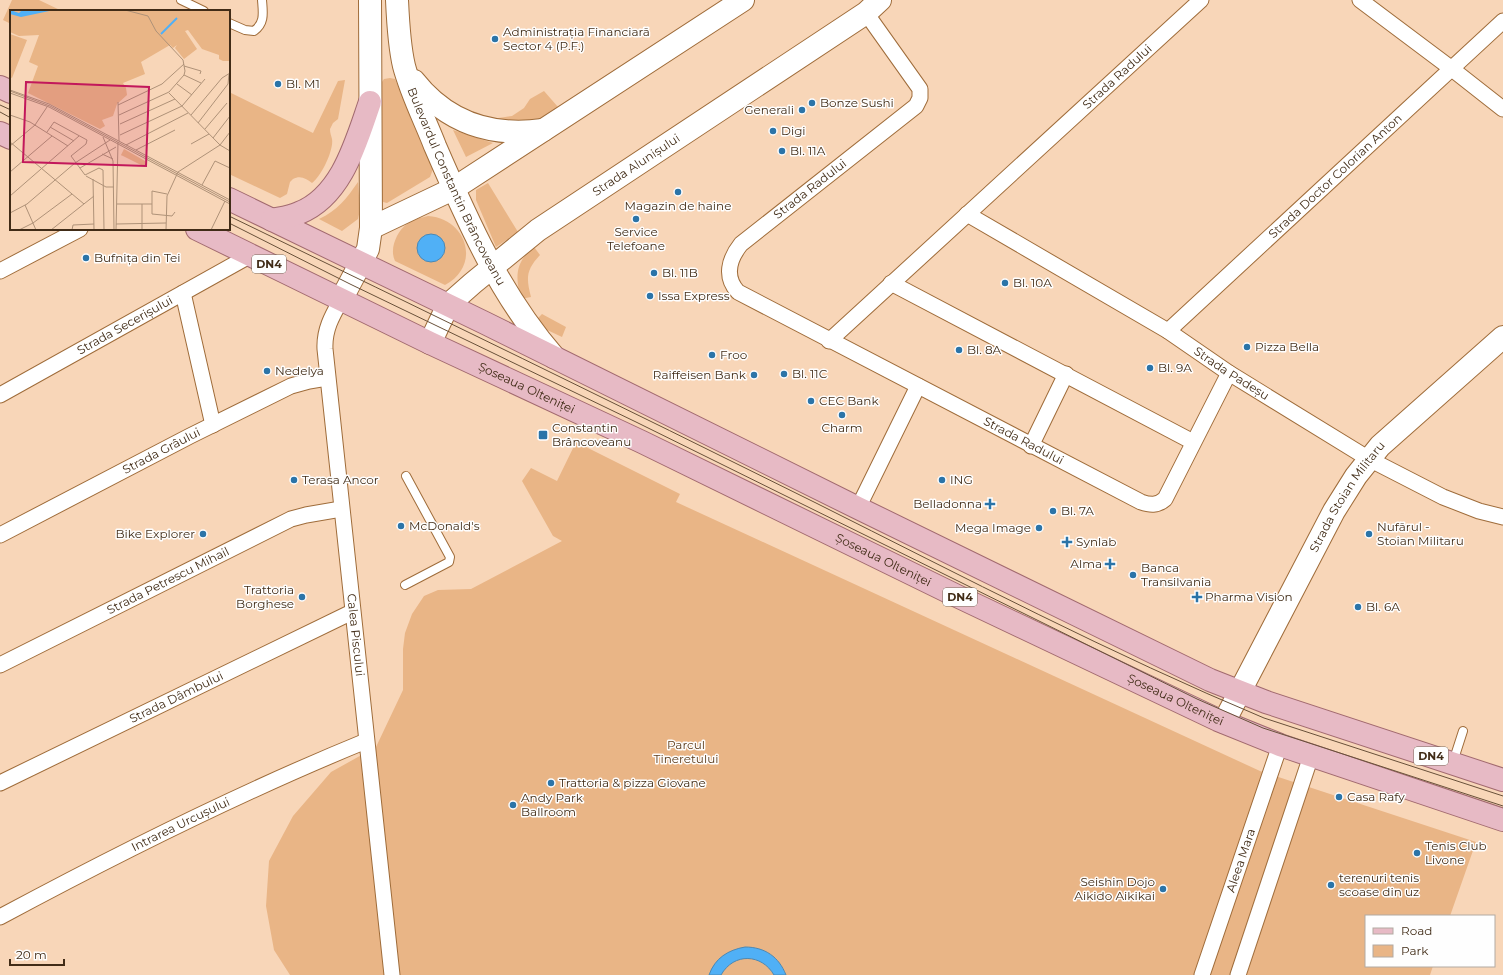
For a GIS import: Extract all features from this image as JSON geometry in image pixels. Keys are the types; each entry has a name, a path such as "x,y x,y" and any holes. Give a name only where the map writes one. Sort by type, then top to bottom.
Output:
{"main road":[{"path":"0,87 10,92"},
{"path":"272,220 300,213 325,195 334,184 349,159 370,102"},
{"name":"DN4","path":"230,199 554,357 1107,631 1239,693 1503,780"},
{"name":"Șoseaua Olteniței","path":"199,230 430,343 642,442 964,599 1224,722 1311,756 1503,820"}],"street":[{"path":"341,300 368,249 371,228 370,0"},
{"name":"Bulevardul Constantin Brâncoveanu","path":"397,0 399,32 404,67 453,188 492,267 520,314 554,357"},
{"path":"371,228 453,188 743,0"},
{"name":"Strada Radului","path":"829,340 1201,0"},
{"path":"1360,0 1503,109"},
{"name":"Strada Radului","path":"867,4 920,89 920,98 916,106 740,244 732,258 730,266 730,281 733,287 738,292 1031,446 1149,505 1156,504 1165,499 1193,442"},
{"name":"Strada Alunișului","path":"430,343 448,305 538,230 867,4"},
{"name":"Strada Doctor Colorian Anton","path":"1168,331 1503,21"},
{"path":"404,67 429,98 445,111 469,123 485,129 501,132 525,133 544,130"},
{"name":"Strada Padeșu","path":"967,214 1168,331 1230,373 1369,459 1444,497 1479,511 1503,517"},
{"path":"0,271 78,230"},
{"name":"Strada Secerișului","path":"0,395 250,255"},
{"path":"891,283 1193,442 1230,373"},
{"path":"183,293 213,424"},
{"name":"Calea Piscului","path":"341,300 329,321 324,340 392,975"},
{"name":"Strada Stoian Militaru","path":"1224,722 1334,511 1369,459 1380,446 1503,337"},
{"path":"1031,446 1066,374"},
{"name":"Strada Grâului","path":"0,536 213,424 291,386 327,378"},
{"path":"858,508 918,386"},
{"name":"Strada Petrescu Mihail","path":"0,665 292,519 341,509"},
{"name":"Strada Dâmbului","path":"0,783 352,612"},
{"name":"Intrarea Urcușului","path":"0,917 69,880 197,817 270,782 366,741"},
{"name":"Aleea Mara","path":"1202,975 1280,745"},
{"path":"1238,975 1311,756"}],"lane":[{"path":"181,0 195,9"},
{"path":"230,23 246,30 254,31 260,27 262,20 262,0"},
{"path":"405,585 449,562 450,557 406,476"},
{"path":"1453,763 1464,731"}],"green space":[{"path":"12,0 39,0 60,10 10,10 10,24 3,20"},
{"path":"384,79 395,79 433,169 430,177 387,203 383,202 380,198 380,85"},
{"path":"345,80 338,119 333,123 330,129 332,139 331,150 326,163 316,180 312,183 303,178 298,177 293,179 290,182 287,194 280,198 230,174 230,92 313,133 338,81"},
{"path":"544,91 558,107 537,121 521,127 492,119 512,116 524,108 530,99"},
{"path":"453,130 493,143 466,157"},
{"path":"358,182 360,210 358,219 342,231 319,219 341,204"},
{"path":"488,183 518,232 496,247 476,200 476,190"},
{"path":"428,216 442,219 453,225 465,244 466,256 463,267 456,277 445,285 395,261 393,256 395,241 403,227 412,221"},
{"path":"534,247 540,255 535,260 528,274 528,285 531,297 521,299 517,277 518,270 523,258"},
{"path":"542,314 566,327 562,337 545,329 537,319"},
{"name":"Parcul Tineretului","path":"576,442 680,494 676,502 1260,771 1476,842 1450,915 1365,915 1365,967 1433,967 1430,975 290,975 274,950 266,906 269,861 293,816 331,772 376,747 403,690 403,649 405,633 412,614 424,596 438,590 471,589 562,541 553,536 522,481 531,468 557,481"}],"water":[{"path":"431,234 441,238 445,248 441,258 431,262 421,258 417,248 421,238"},
{"path":"752,947 770,954 779,963 786,975 774,975 769,968 762,963 748,958 733,962 721,975 709,975 719,959 733,950"}],"tram line":[{"path":"0,105 10,110"},
{"path":"0,112 10,117"},
{"path":"230,216 1150,668 1264,718 1503,796"},
{"path":"230,224 350,284 636,422 1197,699 1263,728 1503,806"}],"place":[{"name":"Administrația Financiară Sector 4 (P.F.)","path":"495,39"},
{"name":"Bl. M1","path":"278,84"},
{"name":"Bonze Sushi","path":"812,103"},
{"name":"Generali","path":"802,110"},
{"name":"Digi","path":"773,131"},
{"name":"Bl. 11A","path":"782,151"},
{"name":"Magazin de haine","path":"678,192"},
{"name":"Service Telefoane","path":"636,219"},
{"name":"Bufnița din Tei","path":"86,258"},
{"name":"Bl. 11B","path":"654,273"},
{"name":"Bl. 10A","path":"1005,283"},
{"name":"Issa Express","path":"650,296"},
{"name":"Pizza Bella","path":"1247,347"},
{"name":"Bl. 8A","path":"959,350"},
{"name":"Froo","path":"712,355"},
{"name":"Bl. 9A","path":"1150,368"},
{"name":"Nedelya","path":"267,371"},
{"name":"Bl. 11C","path":"784,374"},
{"name":"Raiffeisen Bank","path":"754,375"},
{"name":"CEC Bank","path":"811,401"},
{"name":"Charm","path":"842,415"},
{"name":"Constantin Brâncoveanu","path":"543,435"},
{"name":"Terasa Ancor","path":"294,480"},
{"name":"ING","path":"942,480"},
{"name":"Belladonna","path":"990,504"},
{"name":"Bl. 7A","path":"1053,511"},
{"name":"McDonald's","path":"401,526"},
{"name":"Mega Image","path":"1039,528"},
{"name":"Bike Explorer","path":"203,534"},
{"name":"Nufărul - Stoian Militaru","path":"1369,534"},
{"name":"Synlab","path":"1067,542"},
{"name":"Alma","path":"1110,564"},
{"name":"Banca Transilvania","path":"1133,575"},
{"name":"Trattoria Borghese","path":"302,597"},
{"name":"Pharma Vision","path":"1197,597"},
{"name":"Bl. 6A","path":"1358,607"},
{"name":"Trattoria & pizza Giovane","path":"551,783"},
{"name":"Casa Rafy","path":"1339,797"},
{"name":"Andy Park Ballroom","path":"513,805"},
{"name":"Tenis Club Livone","path":"1417,853"},
{"name":"terenuri tenis scoase din uz","path":"1331,885"},
{"name":"Seishin Dojo Aikido Aikikai","path":"1163,889"}]}
